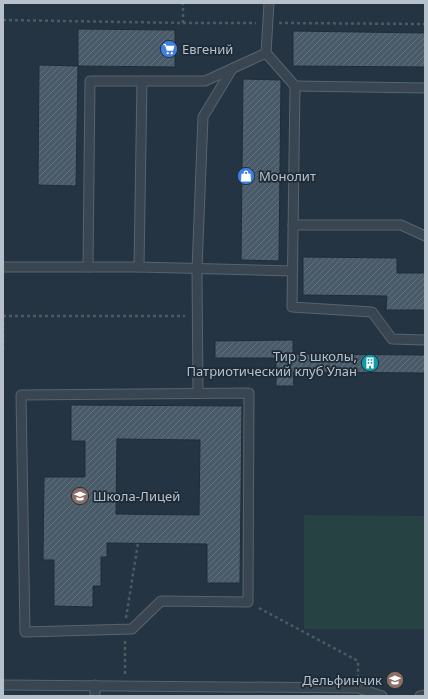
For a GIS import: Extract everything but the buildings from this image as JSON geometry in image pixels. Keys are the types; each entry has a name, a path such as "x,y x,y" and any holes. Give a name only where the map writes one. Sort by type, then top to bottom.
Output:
{"lane":[{"path":"269,3 266,53 295,86 292,307 372,312 392,339 425,340"},
{"path":"88,267 90,80 204,81 266,53"},
{"path":"198,393 197,269 203,118 232,69"},
{"path":"139,267 142,81"},
{"path":"295,86 425,88"},
{"path":"293,225 401,225 425,236"},
{"path":"3,267 139,267 292,271"},
{"path":"198,393 249,393 248,602 161,601 132,629 25,632 21,394 198,393"},
{"path":"3,685 358,688 382,696"},
{"path":"95,685 95,696"},
{"path":"420,696 425,695"}],"path":[{"path":"182,3 183,23"},
{"path":"3,20 183,23 425,24"},
{"path":"3,350 3,315 198,316"},
{"path":"248,602 358,661 358,688"}],"green space":[{"path":"304,515 425,516 425,629 304,629"}],"place":[{"name":"Евгений","path":"169,49"},
{"name":"Монолит","path":"246,176"},
{"name":"Тир 5 школы, Патриотический клуб Улан","path":"370,363"},
{"name":"Школа-Лицей","path":"80,496"},
{"name":"Дельфинчик","path":"395,680"}]}
